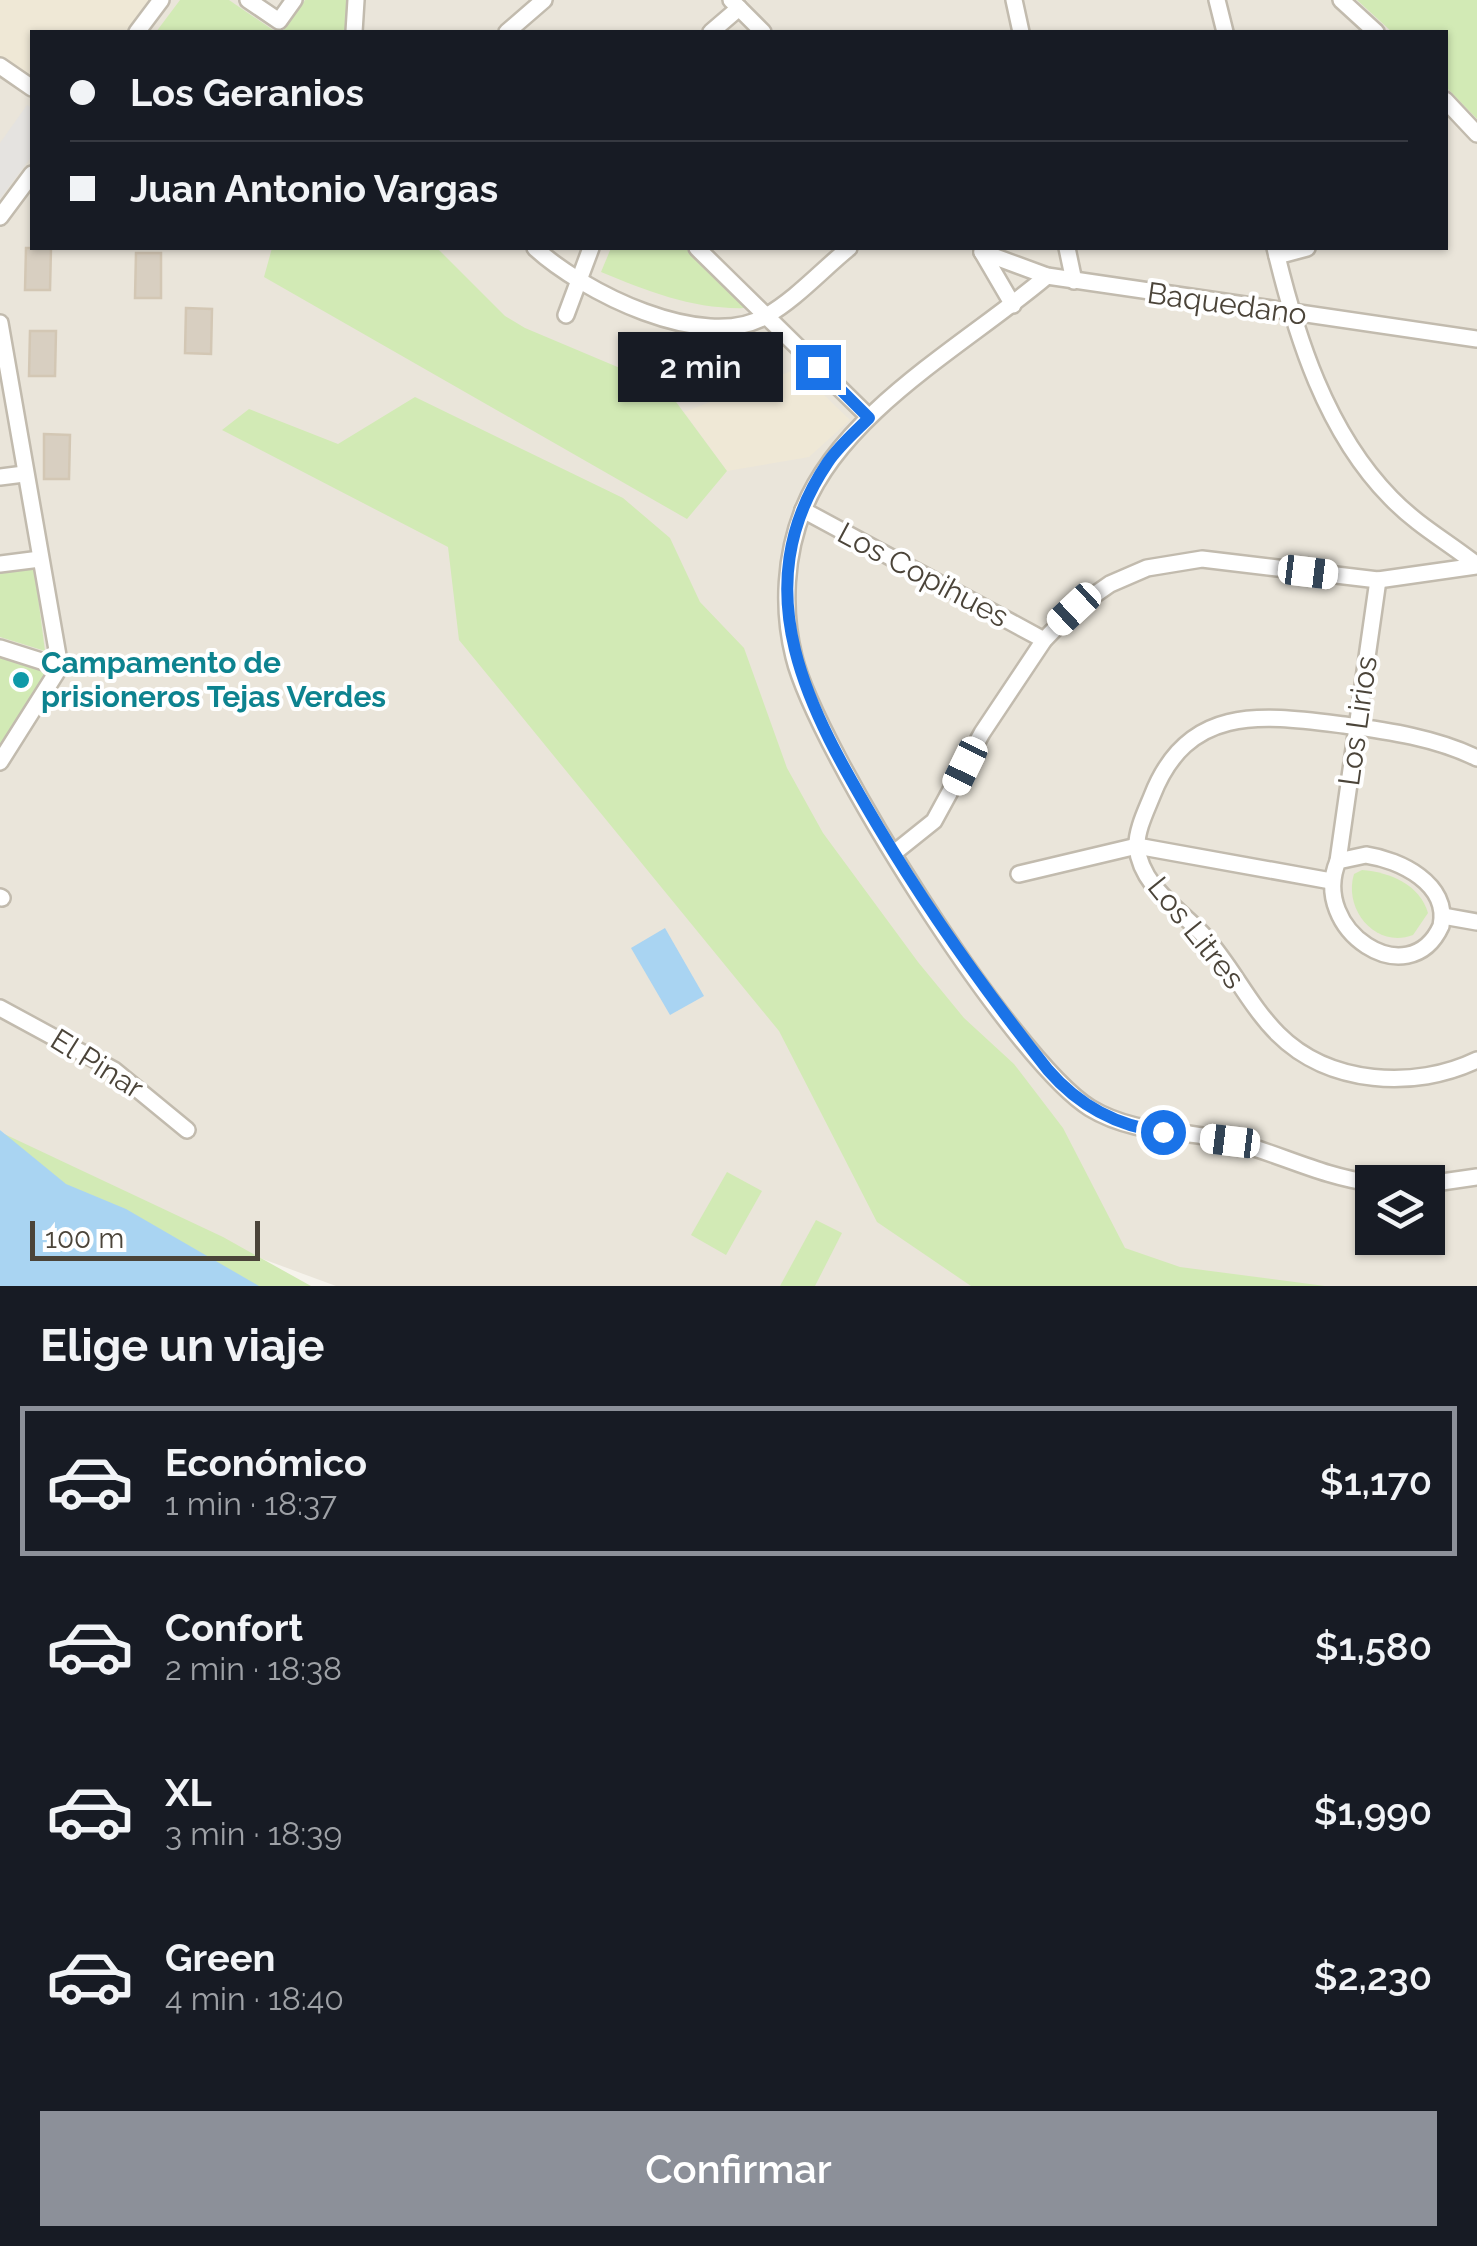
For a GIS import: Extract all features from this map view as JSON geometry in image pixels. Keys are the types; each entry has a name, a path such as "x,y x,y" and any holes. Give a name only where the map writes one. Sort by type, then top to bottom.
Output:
{"street":[{"path":"138,30 161,0"},
{"path":"248,0 279,21 294,0"},
{"path":"354,30 356,0"},
{"path":"508,30 544,0"},
{"path":"1014,0 1021,30"},
{"path":"1217,0 1224,30"},
{"path":"1341,0 1374,30"},
{"path":"713,30 735,4 761,30"},
{"path":"0,66 30,87"},
{"path":"1448,103 1477,134"},
{"path":"0,217 30,177"},
{"path":"538,250 578,280 688,325 734,326 767,316 847,250"},
{"path":"566,315 590,250"},
{"path":"700,250 869,418"},
{"name":"Baquedano","path":"980,250 1046,276 1074,281 1477,338"},
{"name":"Baquedano","path":"980,250 1013,305"},
{"path":"1067,250 1074,281"},
{"path":"1276,252 1290,314 1337,423 1361,463 1409,515 1477,566"},
{"path":"1046,276 869,418 830,459 803,510 788,586 794,657 838,759 894,853 1008,1019 1060,1084 1088,1107 1135,1128 1230,1141 1327,1175 1355,1180"},
{"path":"0,762 60,666 1,332"},
{"path":"0,478 24,474"},
{"name":"Los Copihues","path":"803,510 1044,640"},
{"path":"0,564 40,559"},
{"path":"894,853 916,839 942,810 982,733 1044,640 1091,596 1130,574 1165,563 1202,559 1378,580 1477,566"},
{"name":"Los Lirios","path":"1338,861 1378,580"},
{"path":"0,648 60,666"},
{"name":"Los Litres","path":"1477,758 1441,743 1358,727 1256,716 1211,728 1185,745 1167,766 1142,819 1137,846 1160,895 1206,938 1250,1000 1293,1047 1350,1072 1389,1079 1443,1074 1477,1060"},
{"path":"1019,874 1137,846 1331,881"},
{"path":"1366,856 1408,869 1431,888 1443,916 1437,934 1424,949 1408,956 1382,953 1340,921 1332,902 1331,881 1338,861 1366,856"},
{"path":"1443,916 1477,922"},
{"name":"El Pinar","path":"0,1008 114,1070 187,1130"},
{"path":"1445,1182 1477,1177"}],"shaded area":[{"path":"0,0 1477,0 1477,1286 336,1286 94,1197 37,1162 0,1130"},
{"path":"0,0 149,0 127,30 30,30 30,80 0,59"},
{"path":"27,105 30,107 30,159 0,199 0,143"},
{"path":"797,369 850,420 809,457 727,471 684,412"}],"green space":[{"path":"180,0 229,0 273,30 158,30"},
{"path":"305,0 350,0 347,30 283,30"},
{"path":"1357,0 1477,0 1477,119 1448,89 1448,30 1390,30"},
{"path":"271,250 439,250 505,316 665,387 727,471 687,519 264,277"},
{"path":"610,250 693,250 748,308 691,303 601,272"},
{"path":"415,397 623,498 670,538 700,602 744,648 787,768 823,833 918,962 964,1018 1014,1064 1063,1128 1125,1248 1180,1267 1325,1286 971,1286 877,1222 779,1031 459,640 448,547 222,430 249,409 338,444"},
{"path":"34,566 45,651 0,637 0,571"},
{"path":"0,655 48,670 0,745"},
{"path":"1362,870 1393,877 1418,895 1428,913 1413,935 1387,936 1375,931 1358,913 1352,888 1354,874"},
{"path":"0,1132 223,1237 311,1286 0,1286"},
{"path":"727,1172 762,1191 726,1255 691,1235"},
{"path":"816,1220 842,1233 815,1286 780,1286"}],"water":[{"path":"665,928 704,996 670,1015 631,948"},
{"path":"0,1130 66,1184 126,1209 259,1286 0,1286"}],"building":[{"path":"26,248 51,250 50,290 25,290"},
{"path":"136,253 161,253 161,298 135,298"},
{"path":"186,308 212,309 211,354 185,353"},
{"path":"30,331 56,331 55,376 29,376"},
{"path":"44,434 70,435 69,479 44,479"}],"place":[{"name":"Campamento de prisioneros Tejas Verdes","path":"21,680"}],"route":[{"path":"818,367 869,418 830,459 818,478 794,541 787,610 794,657 810,701 838,759 907,874 1048,1070 1074,1096 1104,1116 1135,1128 1163,1132"}]}
